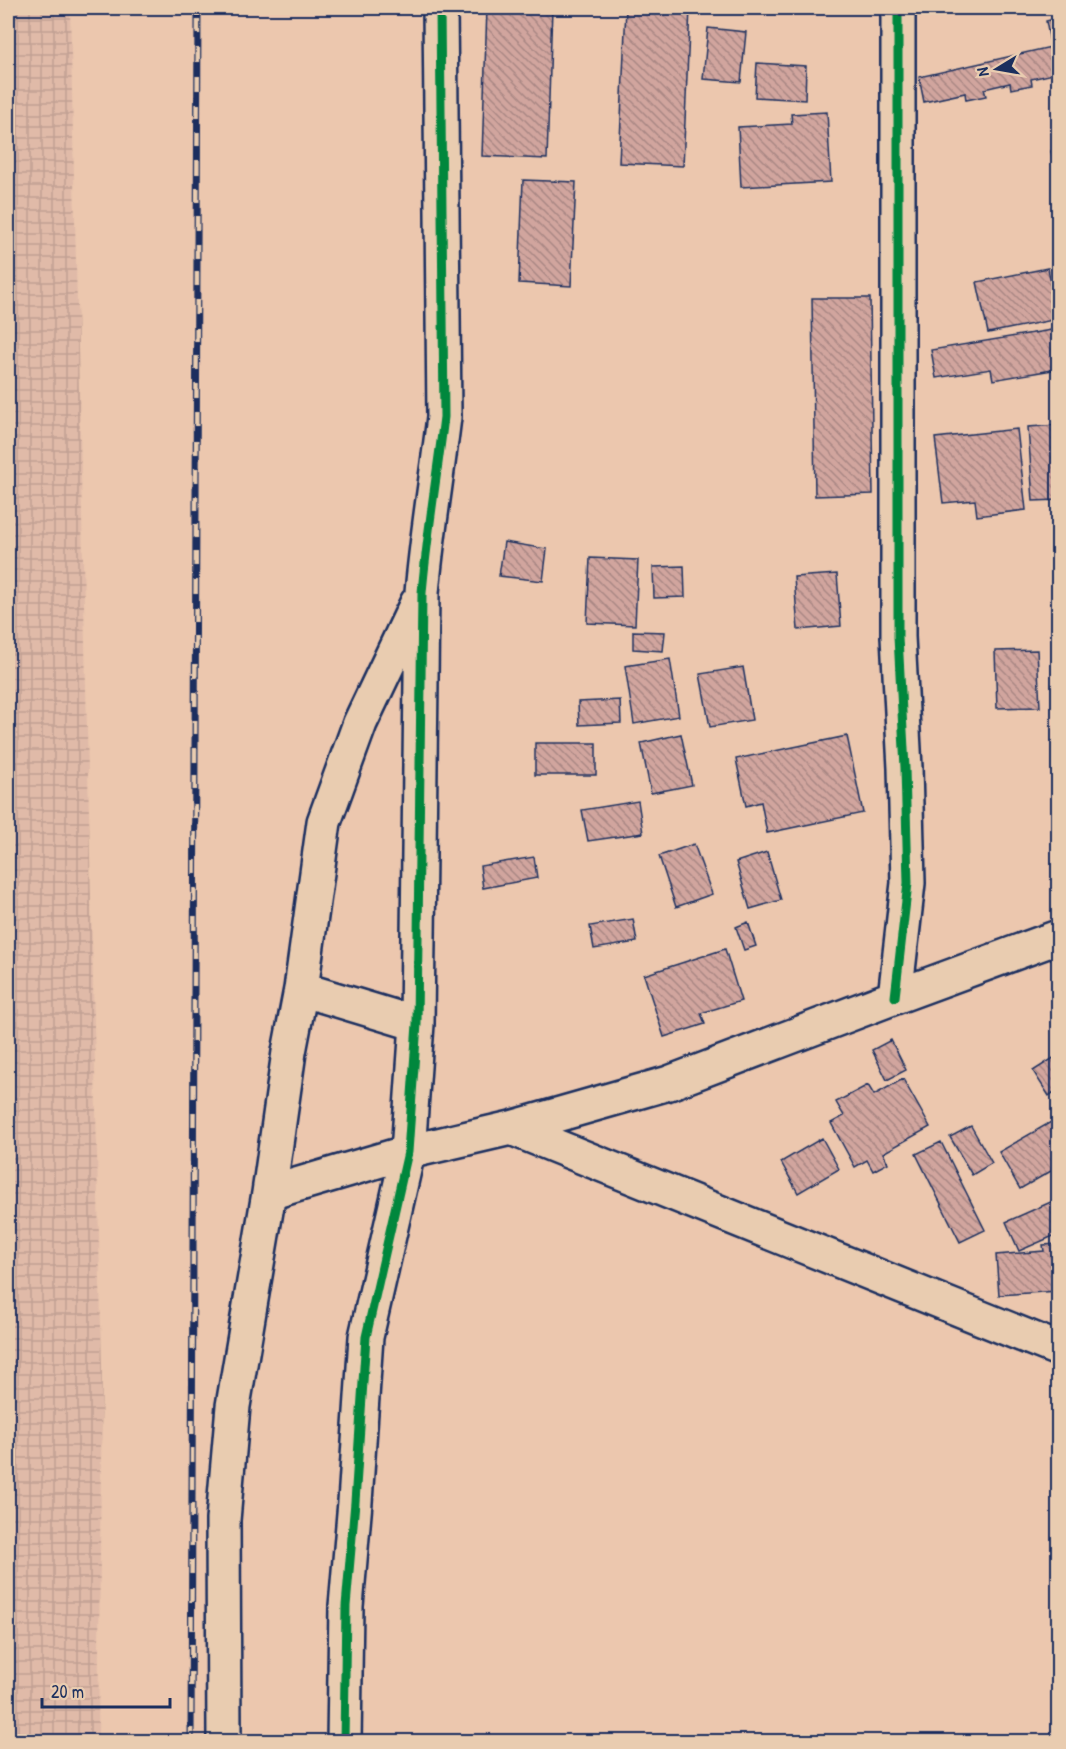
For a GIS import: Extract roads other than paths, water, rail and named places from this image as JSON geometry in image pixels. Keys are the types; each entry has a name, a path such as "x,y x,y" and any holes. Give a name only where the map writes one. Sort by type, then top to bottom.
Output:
{"street":[{"path":"344,1742 346,1606 366,1337 408,1152 417,1024 422,593 426,544 444,417 440,8"},
{"path":"895,997 908,883 898,637 898,8"},
{"path":"224,1742 222,1520 233,1406 270,1193 324,822 360,723 422,593"},
{"path":"270,1193 408,1152 511,1128 669,1083 1059,937"},
{"path":"301,989 417,1024"},
{"path":"511,1128 1059,1349"}],"railway":[{"path":"191,1742 198,8"}]}
